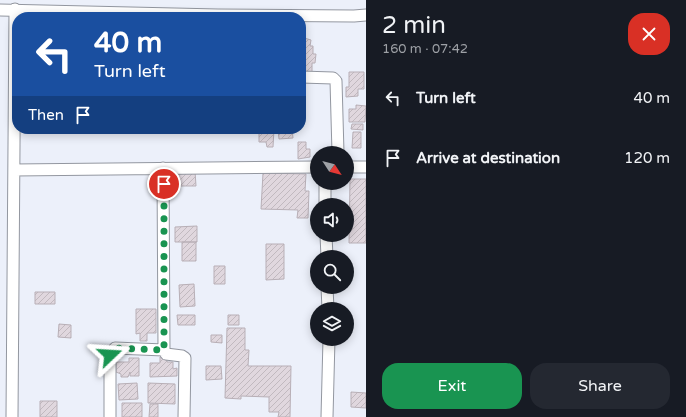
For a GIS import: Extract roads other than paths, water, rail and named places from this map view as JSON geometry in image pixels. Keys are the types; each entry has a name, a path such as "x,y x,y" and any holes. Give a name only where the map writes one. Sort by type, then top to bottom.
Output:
{"street":[{"path":"0,10 83,12"},
{"path":"306,16 366,15"},
{"path":"306,78 333,78 336,81 338,146"},
{"path":"12,417 14,134"},
{"path":"14,170 310,167"},
{"path":"354,167 366,167"},
{"path":"164,168 164,350 166,354 182,356 184,358 184,417"},
{"path":"326,417 329,346"},
{"path":"110,417 110,355 115,348 164,350"}]}
